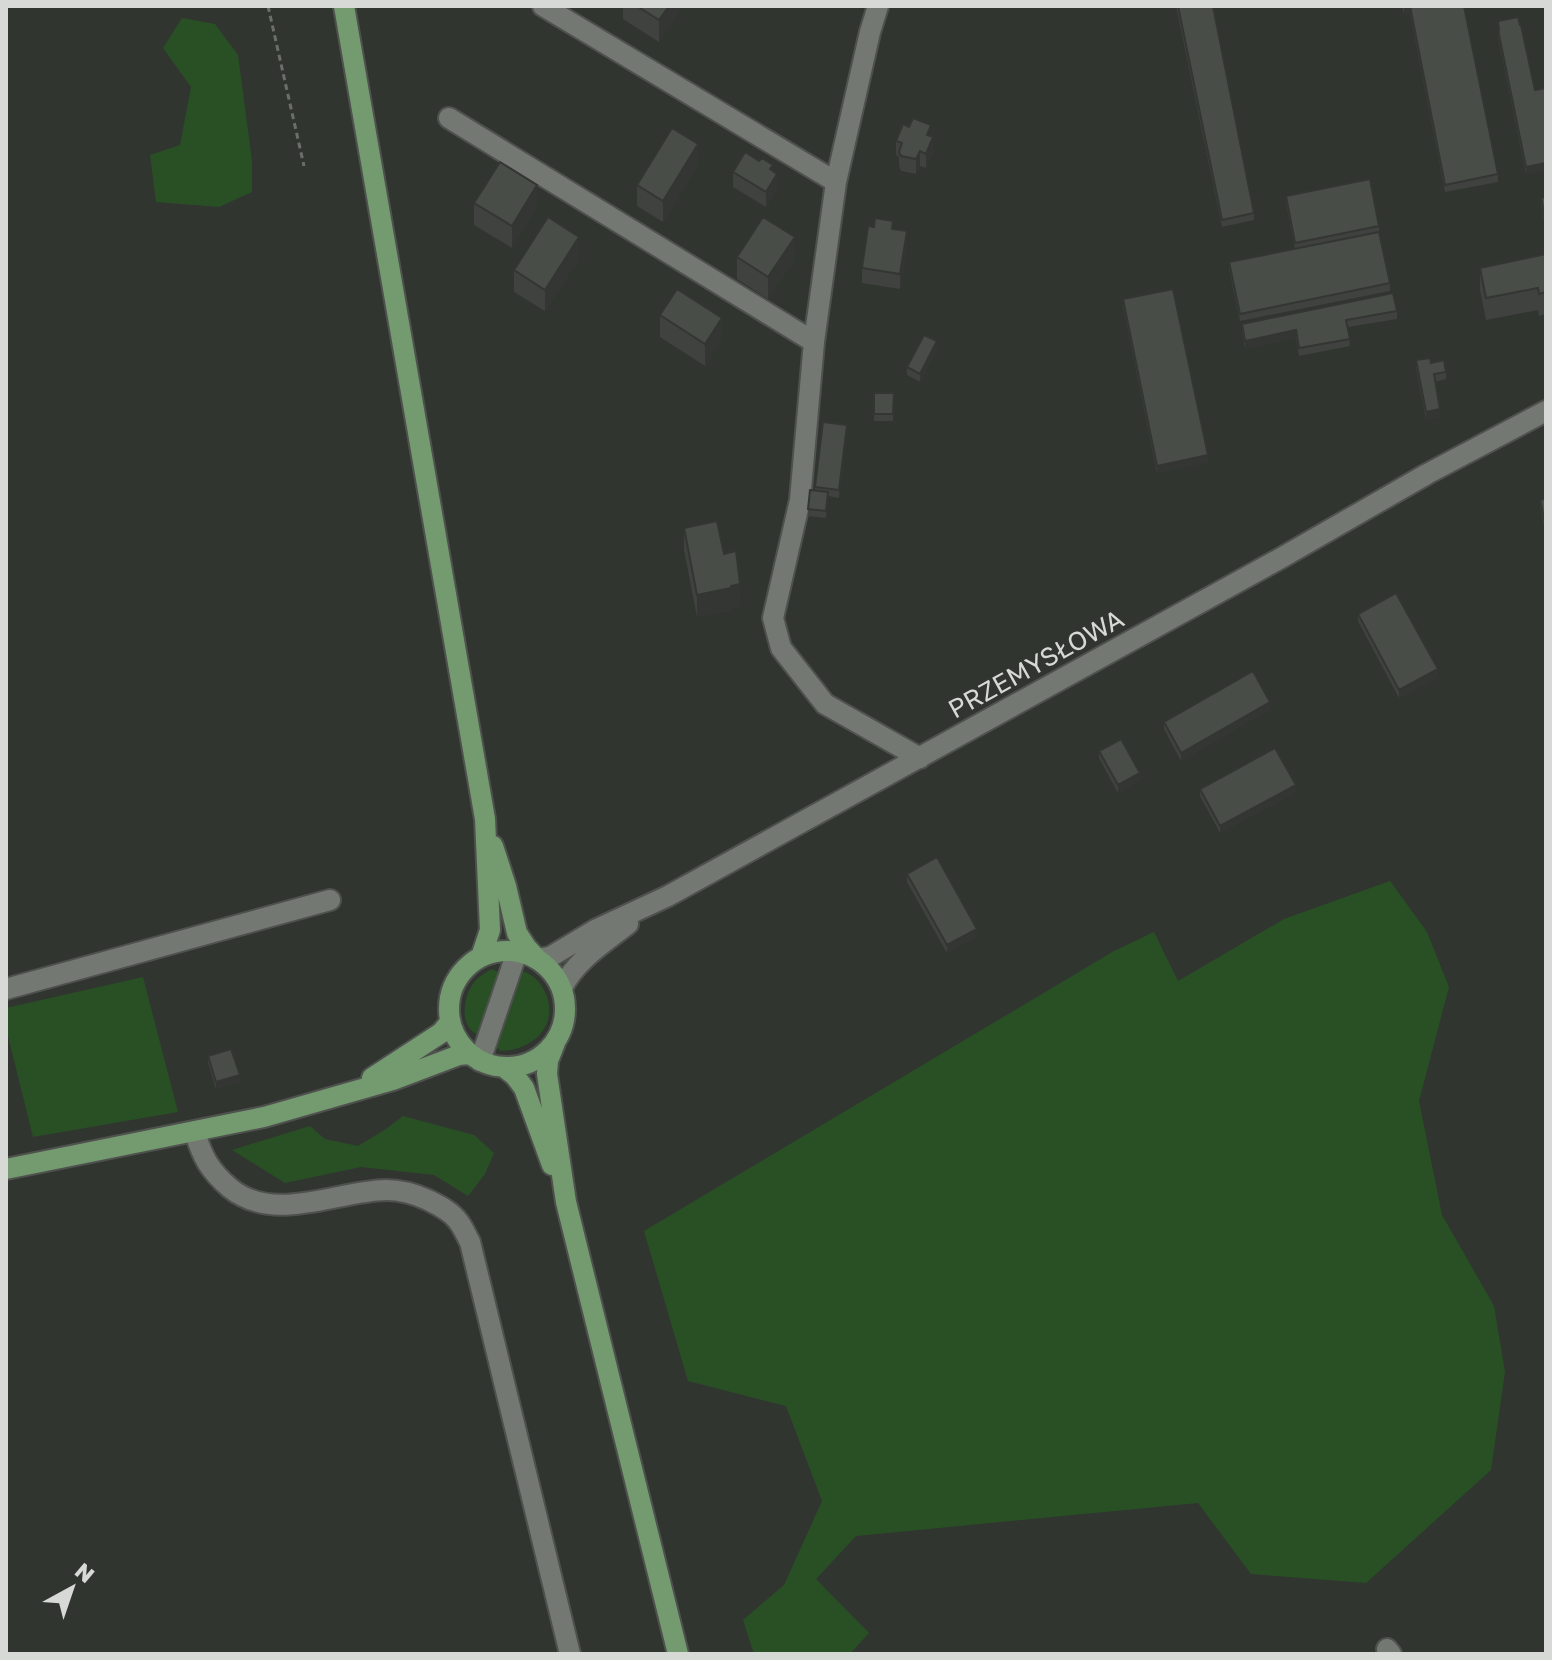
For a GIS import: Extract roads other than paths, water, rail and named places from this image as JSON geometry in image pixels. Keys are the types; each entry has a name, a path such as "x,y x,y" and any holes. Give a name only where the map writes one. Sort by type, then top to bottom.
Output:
{"main road":[{"path":"344,6 485,819 490,930 481,957"},
{"path":"485,819 517,933 562,988 566,1007 563,1026 548,1061 547,1074 566,1202 678,1654"},
{"path":"475,1058 457,1040 450,1022 449,1002 454,984 465,968 481,957 498,951 517,952 537,959"},
{"path":"352,1091 441,1033 450,1022"},
{"path":"6,1169 264,1117 393,1080 459,1055 492,1066 524,1066 541,1057 555,1043"},
{"path":"505,1068 524,1088 566,1202"}],"street":[{"path":"543,6 836,182"},
{"path":"878,6 836,182 814,342 800,500 773,618 781,648 825,704 920,758"},
{"path":"449,118 814,342"},
{"name":"PRZEMYSŁOWA","path":"537,959 550,957 595,930 668,896 1546,411"},
{"name":"PRZEMYSŁOWA","path":"562,988 570,973 591,953 668,896"},
{"path":"6,989 330,900"},
{"path":"475,1058 517,952"},
{"path":"195,1132 201,1153 216,1177 238,1195 261,1204 291,1204 387,1190 415,1194 440,1205 457,1219 470,1242 570,1654"}]}
